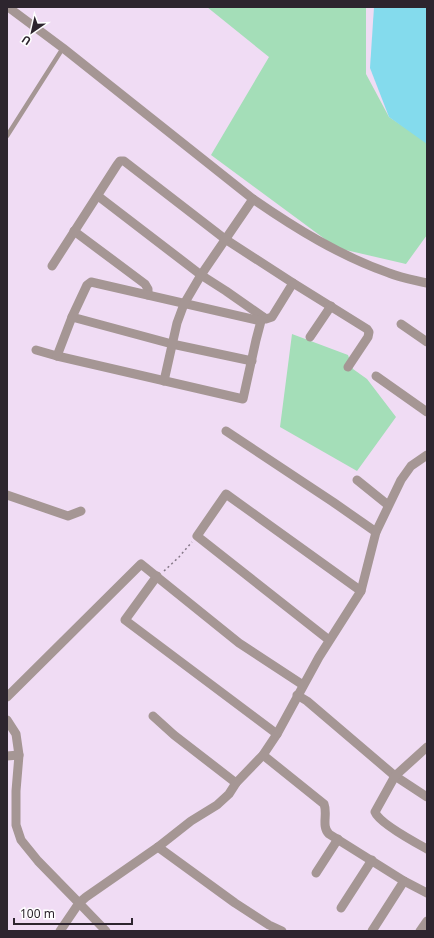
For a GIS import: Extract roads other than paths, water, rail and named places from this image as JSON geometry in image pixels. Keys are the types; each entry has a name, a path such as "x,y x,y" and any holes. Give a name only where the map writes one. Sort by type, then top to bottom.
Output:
{"street":[{"path":"8,7 63,48 253,199 277,216 325,245 356,260 389,273 427,283"},
{"path":"52,266 117,165 120,161 124,161 225,239 364,327 368,332 366,340 348,367"},
{"path":"98,196 201,275 226,291 262,319"},
{"path":"164,381 177,324 184,304 201,275 253,199"},
{"path":"74,231 145,284 148,289 148,295"},
{"path":"57,356 72,317 87,285 91,282 184,304 262,319 269,319 272,317 293,283"},
{"path":"310,337 330,306"},
{"path":"72,317 172,344 252,361"},
{"path":"36,350 243,399 262,319"},
{"path":"401,324 427,342"},
{"path":"376,376 427,412"},
{"path":"226,430 376,532"},
{"path":"60,931 79,903 158,847 191,821 217,805 229,794 236,783 263,755 277,734 297,695 329,640 361,591 376,532 388,505 406,473 416,462 427,455"},
{"path":"357,480 388,505"},
{"path":"329,640 197,536 226,494 361,591"},
{"path":"7,495 68,516 81,511"},
{"path":"7,697 141,564 239,643 303,685"},
{"path":"157,576 125,620 277,734"},
{"path":"297,695 313,705 395,776 427,797"},
{"path":"153,716 174,736 236,783"},
{"path":"7,720 16,734 19,755 11,810 21,840 38,861 106,931"},
{"path":"427,748 395,776 375,812 376,816 392,828 427,849"},
{"path":"7,756 19,755"},
{"path":"263,755 324,804 326,810 325,827 329,834 404,881 426,891"},
{"path":"316,873 338,839"},
{"path":"158,847 235,903 269,925 282,931"},
{"path":"341,908 372,860"},
{"path":"372,931 404,881"},
{"path":"420,931 427,921"}],"lane":[{"path":"7,136 63,48"}],"water":[{"path":"374,7 427,7 427,144 389,117 370,68"}]}
